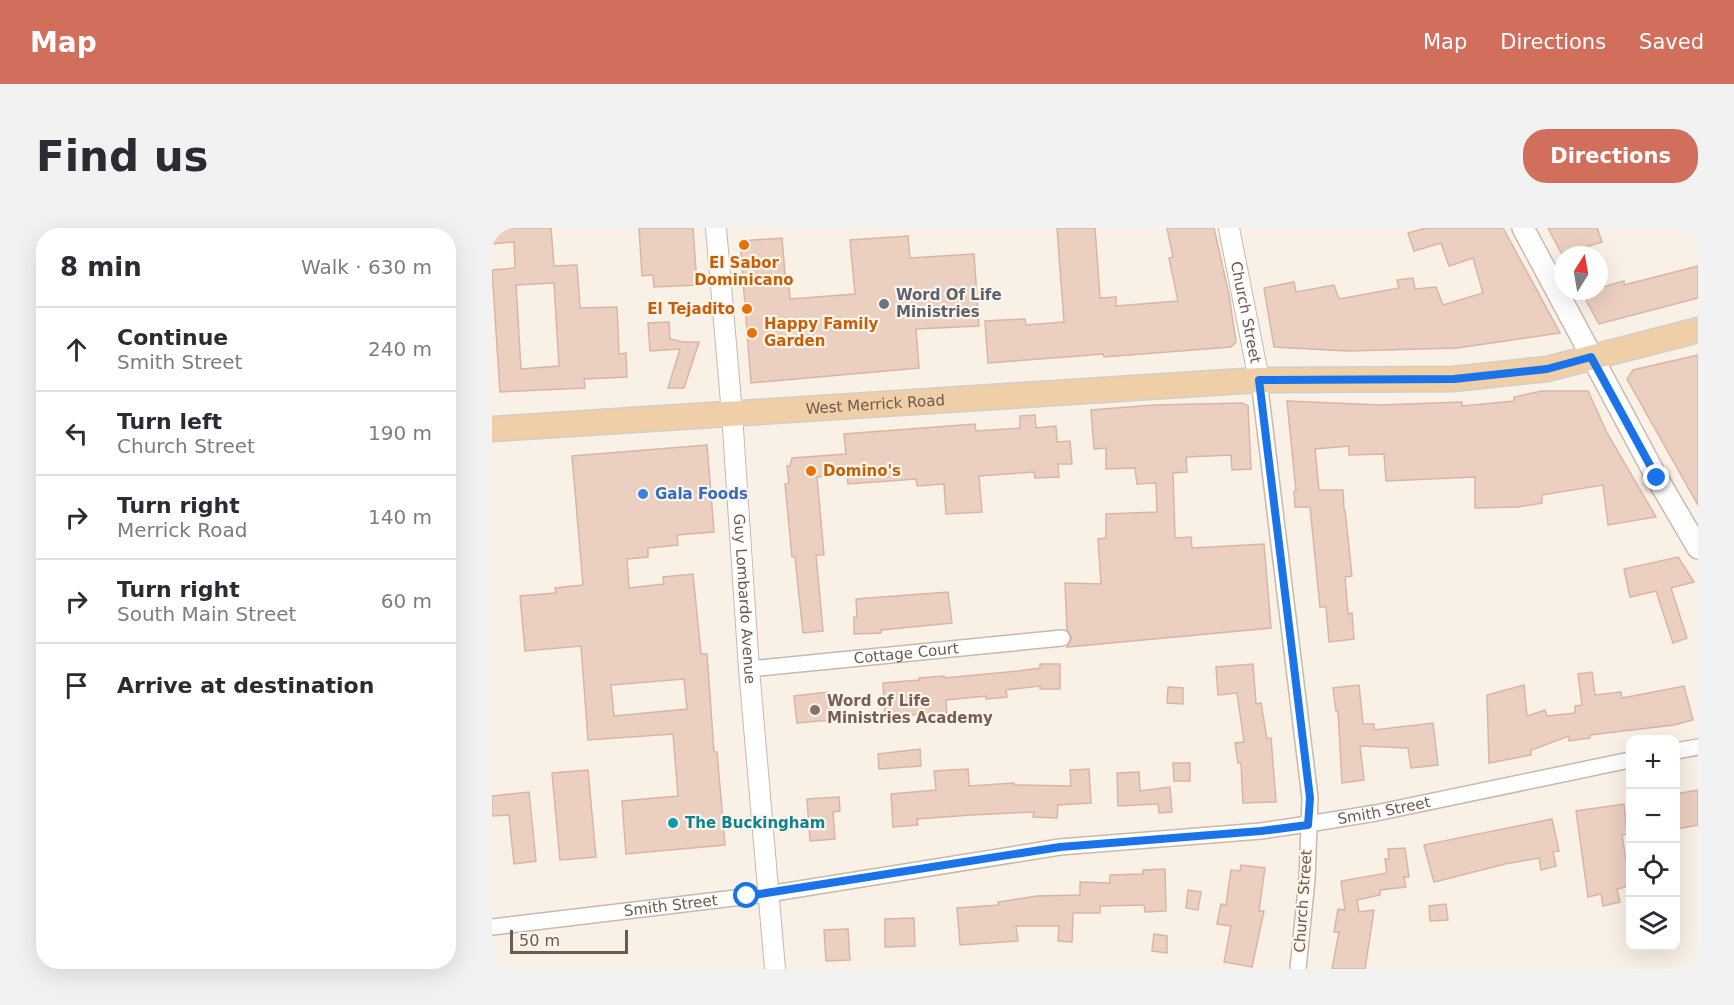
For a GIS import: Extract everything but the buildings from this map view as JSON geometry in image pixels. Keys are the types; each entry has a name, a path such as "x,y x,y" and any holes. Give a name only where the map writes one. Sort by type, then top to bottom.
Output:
{"main road":[{"path":"1523,228 1657,478 1698,548"},
{"name":"West Merrick Road","path":"492,429 1259,380 1454,379 1547,369 1698,330"}],"street":[{"name":"Guy Lombardo Avenue","path":"716,228 732,414 749,669 775,969"},
{"name":"Church Street","path":"1229,228 1259,380 1309,787 1307,879 1298,969"},
{"name":"Cottage Court","path":"749,669 1062,638"},
{"path":"1680,750 1698,747"},
{"name":"Smith Street","path":"492,927 768,894 1060,847 1261,831 1308,825 1626,761"}],"place":[{"name":"El Sabor Dominicano","path":"744,245"},
{"name":"Word Of Life Ministries","path":"884,304"},
{"name":"El Tejadito","path":"747,309"},
{"name":"Happy Family Garden","path":"752,333"},
{"name":"Domino's","path":"811,471"},
{"name":"Gala Foods","path":"643,494"},
{"name":"Word of Life Ministries Academy","path":"815,710"},
{"name":"The Buckingham","path":"673,823"}],"route":[{"path":"747,896 1060,847 1261,831 1308,825 1310,798 1259,380 1454,379 1547,369 1591,357 1657,478"}]}
